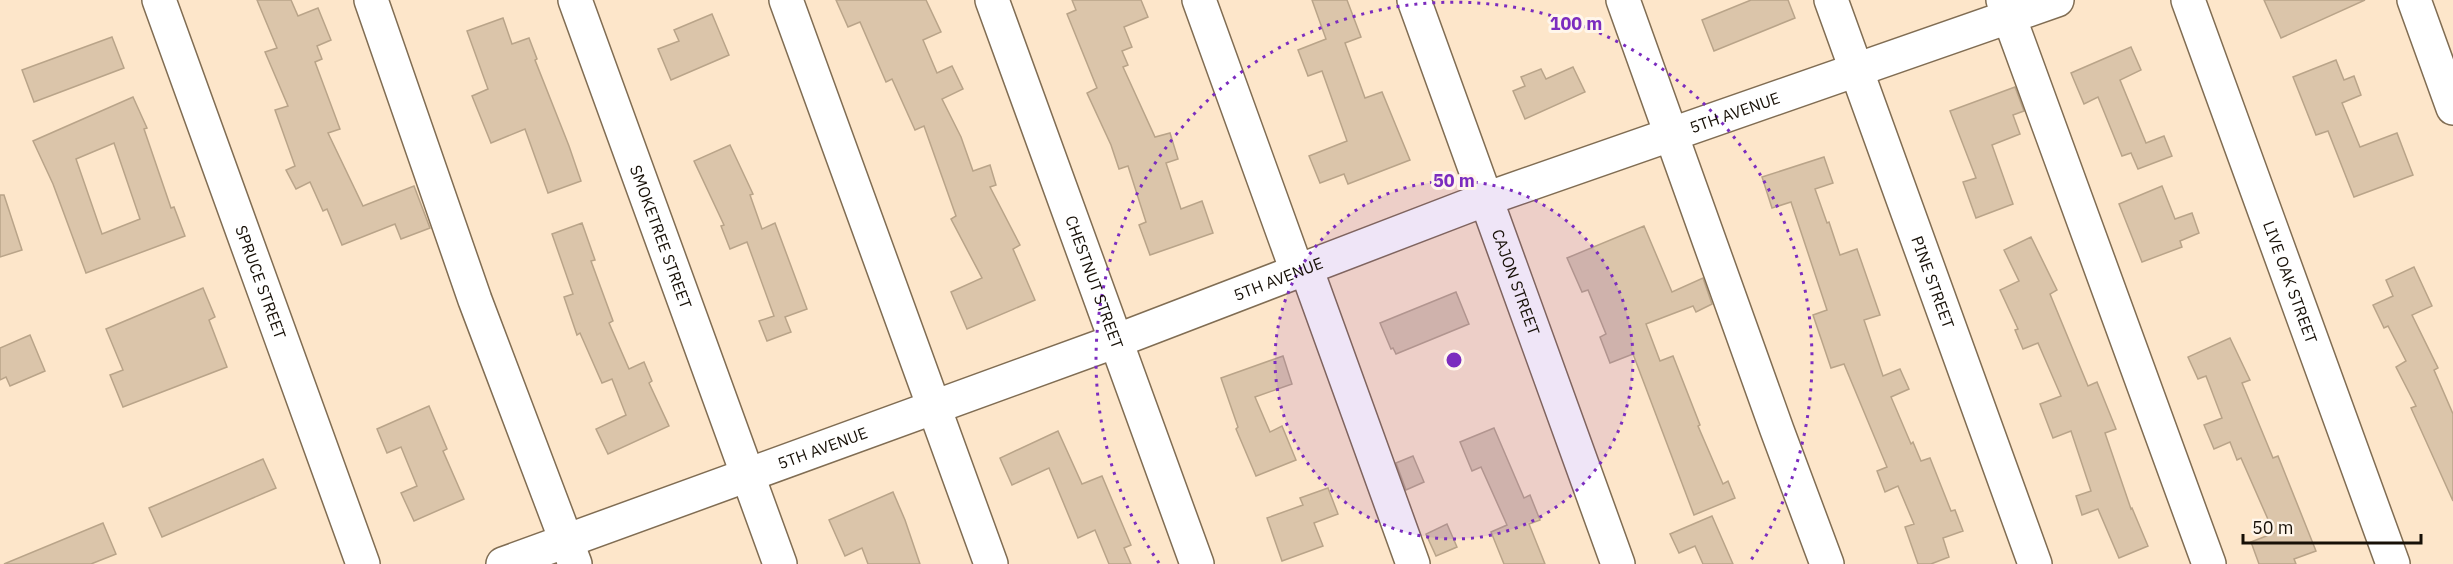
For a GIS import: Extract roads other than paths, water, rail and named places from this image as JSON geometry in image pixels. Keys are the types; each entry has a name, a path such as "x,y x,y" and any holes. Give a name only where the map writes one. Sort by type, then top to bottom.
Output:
{"street":[{"name":"SPRUCE STREET","path":"159,0 363,564"},
{"path":"371,0 475,300 571,553"},
{"name":"SMOKETREE STREET","path":"575,0 780,564"},
{"path":"786,0 991,564"},
{"name":"CHESTNUT STREET","path":"992,0 1197,564"},
{"path":"1199,0 1413,564"},
{"name":"CAJON STREET","path":"1414,0 1618,564"},
{"path":"1623,0 1827,564"},
{"name":"PINE STREET","path":"1831,0 2035,564"},
{"name":"5TH AVENUE","path":"503,564 571,553 747,474 1116,341 1486,199 1856,69 2006,8 2057,0"},
{"name":"LIVE OAK STREET","path":"2188,0 2393,564"},
{"path":"2414,0 2453,108"},
{"path":"2006,8 2209,564"}]}
